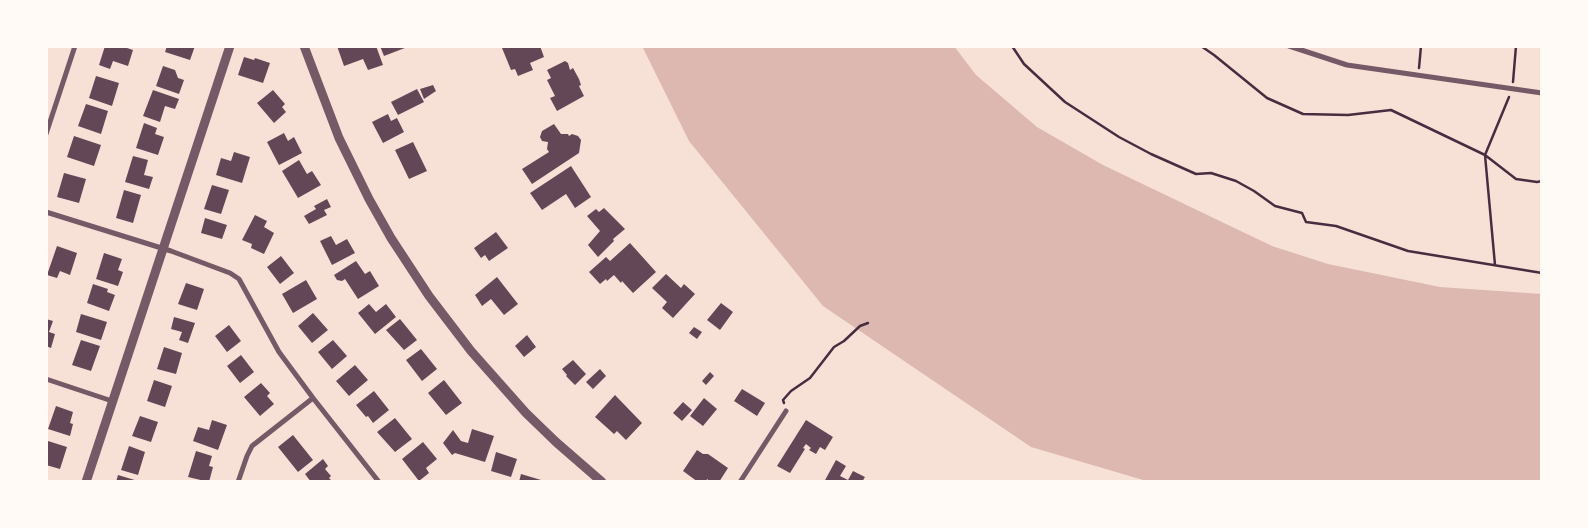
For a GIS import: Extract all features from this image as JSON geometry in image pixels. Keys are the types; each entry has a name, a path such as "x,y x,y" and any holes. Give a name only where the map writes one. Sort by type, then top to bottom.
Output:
{"street":[{"path":"46,134 75,46"},
{"path":"86,482 230,46"},
{"path":"304,46 339,138 392,238 429,296 471,351 526,413 602,482"},
{"path":"1288,46 1347,65 1542,93"},
{"path":"46,212 164,249 230,272 239,279 279,352 379,482"},
{"path":"46,380 112,401"},
{"path":"238,482 252,446 313,398"},
{"path":"740,482 786,411"}],"path":[{"path":"1012,46 1024,64 1065,102 1119,138 1196,174 1211,173 1236,181 1276,206 1302,213 1306,222 1336,226 1408,251 1542,273"},
{"path":"1201,46 1267,98 1303,114 1348,115 1391,110 1485,155 1516,179 1542,181"},
{"path":"1418,75 1422,46"},
{"path":"1495,265 1485,155 1513,89 1516,46"},
{"path":"786,411 783,400 791,391 810,378 834,347 844,341 860,326 868,323"}],"shaded area":[{"path":"642,46 954,46 976,75 1037,127 1103,165 1272,246 1328,264 1440,287 1542,294 1542,482 1150,482 1031,447 823,306 689,141"}],"building":[{"path":"105,46 121,46 133,50 128,66 113,61 110,69 99,65"},
{"path":"167,46 195,46 190,60 165,52"},
{"path":"337,46 376,46 383,65 368,70 363,59 344,66"},
{"path":"380,46 410,46 384,56"},
{"path":"506,46 540,46 544,57 530,63 533,70 518,76 515,69 511,70 502,48"},
{"path":"244,57 270,63 263,83 238,75"},
{"path":"565,61 568,63 570,70 573,68 579,79 581,85 579,86 584,96 557,111 550,98 555,96 547,80 551,78 547,70"},
{"path":"163,66 175,70 178,78 184,80 179,94 156,86"},
{"path":"96,76 119,83 112,106 89,98"},
{"path":"433,85 436,91 424,99 420,89"},
{"path":"417,89 424,102 398,115 391,102"},
{"path":"153,90 179,99 175,109 165,106 160,122 143,116"},
{"path":"273,90 285,104 282,107 286,112 274,123 257,103"},
{"path":"86,104 108,111 101,134 78,126"},
{"path":"388,114 391,121 397,118 404,132 383,143 372,122"},
{"path":"144,123 157,128 155,134 164,137 158,155 136,148"},
{"path":"554,124 561,134 578,136 581,140 579,153 532,184 522,169 549,152 547,149 548,142 542,141 540,137 542,131"},
{"path":"284,133 288,141 294,137 302,153 279,165 267,142"},
{"path":"74,136 101,145 94,166 67,157"},
{"path":"413,142 427,171 409,179 395,150"},
{"path":"234,152 250,157 242,183 216,175 221,158 231,161"},
{"path":"133,156 148,160 144,175 153,177 149,189 125,182"},
{"path":"299,160 307,174 312,171 321,185 298,198 282,171"},
{"path":"571,166 591,197 575,208 566,194 542,210 530,193"},
{"path":"64,173 86,179 79,203 57,197"},
{"path":"212,185 229,190 221,214 204,209"},
{"path":"124,190 141,195 133,223 116,218"},
{"path":"327,199 331,207 324,210 327,215 309,224 304,216 316,209 314,206"},
{"path":"604,208 625,229 613,239 614,241 598,257 588,245 600,231 587,216 596,209 599,212"},
{"path":"255,215 267,221 264,227 274,233 264,254 251,248 252,244 242,240"},
{"path":"205,218 227,225 222,239 201,233"},
{"path":"496,232 508,248 489,261 485,255 481,258 474,248"},
{"path":"331,236 336,245 347,239 355,253 332,265 320,241"},
{"path":"630,243 656,272 633,293 614,275 600,284 589,272 606,257 610,261"},
{"path":"57,246 77,253 70,275 60,271 57,278 47,275"},
{"path":"104,253 122,259 118,270 123,272 118,286 96,279"},
{"path":"281,256 294,273 280,284 267,267"},
{"path":"356,261 365,274 370,271 379,286 358,299 345,279 342,281 337,280 334,275"},
{"path":"666,274 681,288 684,284 695,294 673,318 662,308 667,302 652,288"},
{"path":"497,277 518,304 504,315 491,299 482,306 475,295"},
{"path":"306,280 317,299 293,313 282,294"},
{"path":"186,283 204,289 197,310 178,304"},
{"path":"93,284 108,289 107,292 115,295 109,311 87,303"},
{"path":"721,303 733,312 720,330 707,320"},
{"path":"369,304 376,312 386,304 396,317 375,334 358,313"},
{"path":"313,313 328,330 312,343 298,326"},
{"path":"81,314 107,322 101,340 76,332"},
{"path":"174,317 195,323 188,343 179,340 182,332 171,329"},
{"path":"46,319 53,321 49,332 55,334 51,348 46,346"},
{"path":"400,319 417,340 404,350 386,330"},
{"path":"229,325 241,341 227,352 215,336"},
{"path":"694,327 702,332 697,339 689,333"},
{"path":"527,335 536,347 524,357 515,346"},
{"path":"81,340 100,346 91,371 72,365"},
{"path":"333,340 347,356 332,369 318,352"},
{"path":"164,347 182,353 176,374 157,369"},
{"path":"421,349 437,369 422,381 406,360"},
{"path":"241,355 254,372 240,383 227,366"},
{"path":"573,360 586,374 575,385 562,369"},
{"path":"355,365 368,380 349,396 336,381"},
{"path":"600,369 606,376 593,389 586,382"},
{"path":"710,372 714,376 706,385 702,381"},
{"path":"154,380 172,386 165,407 147,401"},
{"path":"444,380 462,403 446,415 428,393"},
{"path":"261,383 270,393 267,396 274,404 260,416 244,397"},
{"path":"742,389 765,403 757,416 734,401"},
{"path":"374,391 389,410 373,423 356,405"},
{"path":"615,395 642,423 626,440 617,431 614,434 595,417"},
{"path":"704,398 717,409 703,426 690,416"},
{"path":"683,402 692,410 682,421 673,413"},
{"path":"56,406 73,412 70,423 73,424 70,436 48,429"},
{"path":"140,416 158,422 151,442 132,436"},
{"path":"395,418 412,439 395,452 377,432"},
{"path":"212,420 227,425 218,450 193,441 198,427 209,430"},
{"path":"806,420 833,437 825,450 820,447 816,454 809,450 811,448 806,444 803,448 805,449 790,473 777,466"},
{"path":"472,429 494,436 485,462 455,453 452,455 443,443 453,430 461,441 468,443"},
{"path":"293,435 313,460 298,472 278,447"},
{"path":"48,441 67,447 60,469 46,465"},
{"path":"423,442 437,459 426,468 429,473 419,481 402,459"},
{"path":"129,446 145,452 138,475 121,470"},
{"path":"697,450 703,454 708,454 728,468 719,482 711,482 707,479 706,482 698,482 683,471"},
{"path":"196,451 212,456 209,466 213,467 209,482 188,477"},
{"path":"496,452 517,459 511,477 491,471"},
{"path":"323,459 328,466 325,469 333,482 311,482 305,474"},
{"path":"836,460 846,466 840,476 848,480 853,471 865,477 862,482 824,482"},
{"path":"521,474 541,480 540,482 519,482"},
{"path":"118,475 138,481 138,482 116,482"}]}
